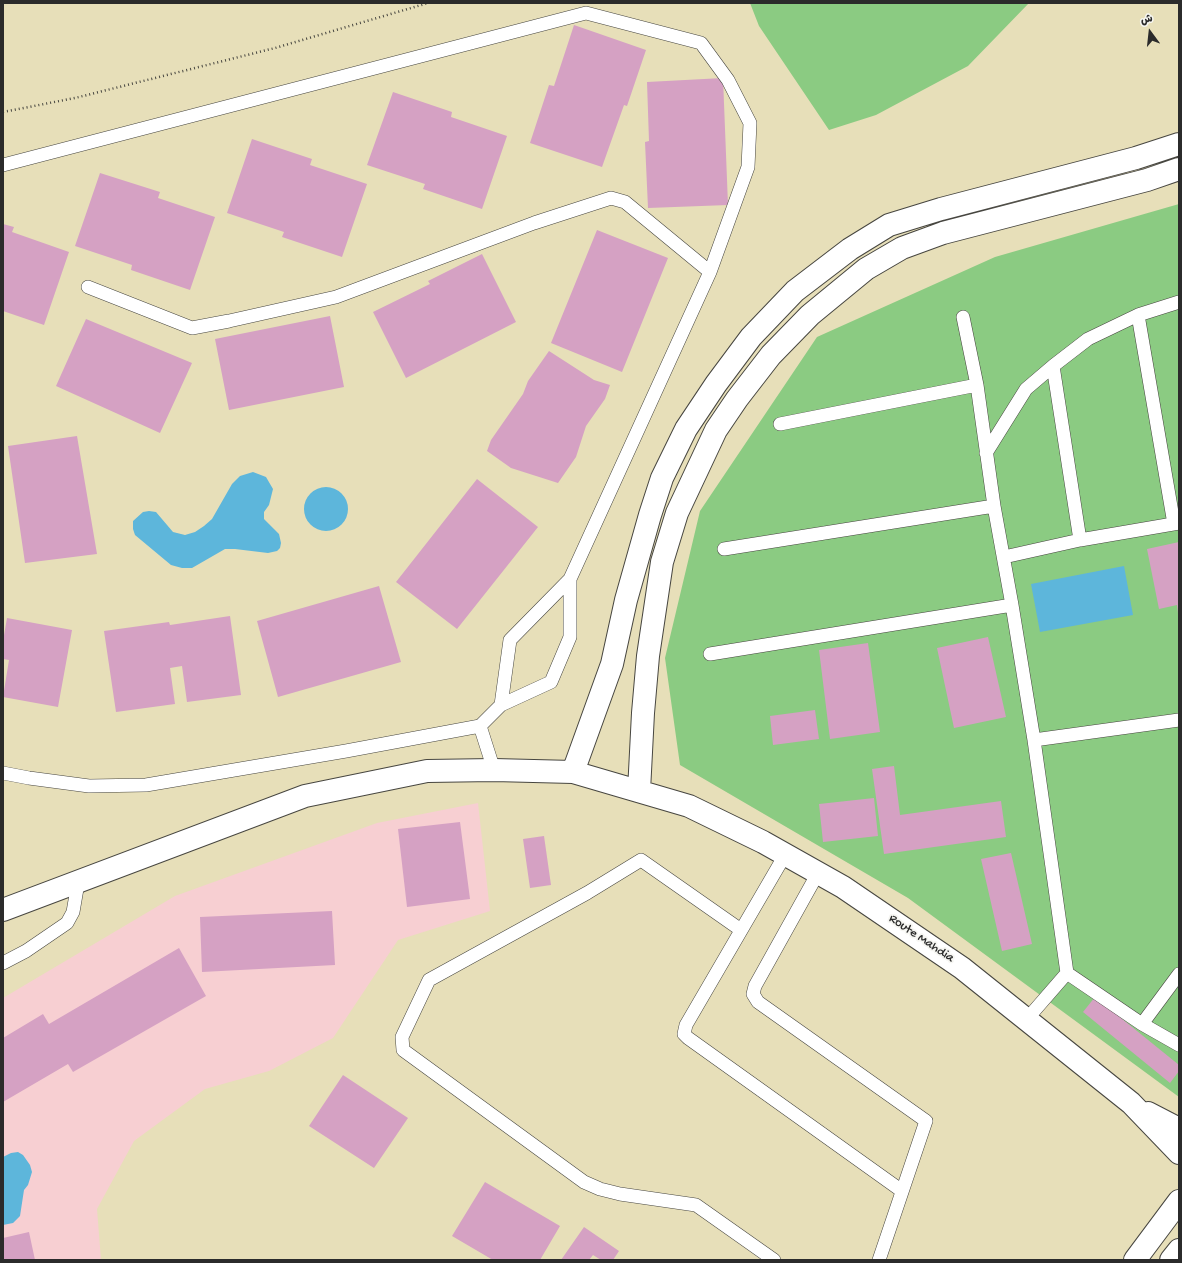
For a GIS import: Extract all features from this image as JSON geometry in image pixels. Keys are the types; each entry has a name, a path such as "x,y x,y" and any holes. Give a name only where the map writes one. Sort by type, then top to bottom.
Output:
{"street":[{"path":"572,772 612,664 626,600 662,478 686,429 750,337 795,291 850,249 889,225 941,209 1136,158 1179,144"},
{"path":"639,791 648,656 662,562 677,513 716,430 737,399 772,355 810,314 866,269 902,248 943,233 1147,180 1179,169"},
{"name":"Route Mahdia","path":"85,880 305,796 427,771 494,770 572,772 689,806 763,842 843,887 962,968 1027,1019 1131,1103 1179,1153"},
{"path":"3,910 85,880"},
{"path":"3,925 85,880"},
{"name":"Route Mahdia","path":"1131,1103 1179,1129"},
{"path":"1135,1260 1179,1201"},
{"path":"1172,1260 1179,1250"}],"lane":[{"path":"3,165 586,13 701,43 728,80 750,123 748,167 710,272 570,579 510,640 501,705"},
{"path":"88,287 192,328 222,323 336,297 534,223 611,198 625,202 710,272"},
{"path":"986,453 1026,389 1053,366 1088,339 1138,315 1179,302"},
{"path":"1004,557 1080,540 1177,524 1138,315"},
{"path":"963,317 977,385 994,506 1004,557 1034,740 1068,973 1142,1024 1179,1045"},
{"path":"1053,366 1080,540"},
{"path":"780,424 977,385"},
{"path":"724,549 994,506"},
{"path":"3,773 89,786 146,785 346,751 480,726 501,705 551,682 570,637 570,579"},
{"path":"710,654 1012,605"},
{"path":"1034,740 1179,720"},
{"path":"480,726 494,770"},
{"path":"785,855 686,1025 684,1034 902,1191"},
{"path":"741,930 641,860 587,893 429,980 402,1037 403,1050 584,1182 600,1189 620,1194 696,1205 774,1260"},
{"path":"818,873 755,986 754,994 758,1002 926,1121 879,1260"},
{"path":"3,963 26,951 67,923 73,912 76,898 85,880"},
{"path":"1027,1019 1068,973"},
{"path":"1142,1024 1179,974"}],"path":[{"path":"3,112 75,98 275,48 428,3"}],"shaded area":[{"path":"478,803 490,911 398,940 333,1038 269,1071 205,1089 134,1141 97,1209 101,1260 3,1260 3,998 175,896 377,823"}],"green space":[{"path":"750,3 1029,3 968,66 876,115 829,130 759,26"},
{"path":"1179,204 1179,1097 908,898 680,765 665,658 700,511 817,337 995,257"}],"water":[{"path":"253,472 266,477 273,489 269,505 264,512 264,519 279,534 281,543 280,548 277,551 268,553 225,549 192,568 182,568 171,565 135,535 133,521 143,512 149,511 156,512 173,532 185,535 195,532 212,519 232,484 240,476"},
{"path":"322,487 330,487 335,488 342,493 347,500 347,518 342,525 335,530 322,531 314,528 307,521 304,513 304,505 307,497 314,490"},
{"path":"1124,566 1133,615 1040,632 1031,584"},
{"path":"18,1152 23,1155 30,1165 32,1172 28,1185 24,1190 20,1216 13,1223 3,1225 3,1157 11,1153"}],"building":[{"path":"574,25 646,50 627,106 624,105 602,167 530,143 549,85 554,86"},
{"path":"723,78 728,205 648,208 645,142 649,141 647,82"},
{"path":"393,92 452,112 451,117 507,136 482,209 423,189 425,184 367,165"},
{"path":"252,139 312,159 310,165 367,184 342,257 282,237 284,232 227,213"},
{"path":"100,173 160,192 158,198 215,217 190,290 131,270 132,265 75,246"},
{"path":"3,224 14,227 12,232 69,252 44,325 3,311"},
{"path":"597,230 668,258 622,372 551,343"},
{"path":"482,254 516,322 406,378 373,312 430,284 428,281"},
{"path":"330,316 344,387 229,410 215,339"},
{"path":"86,319 192,363 160,433 56,386"},
{"path":"549,351 594,380 610,385 605,399 586,426 576,457 558,483 511,468 487,451 491,440 523,394 528,381"},
{"path":"77,436 97,554 25,563 8,446"},
{"path":"477,479 538,527 457,629 396,582"},
{"path":"1179,542 1178,613 1177,605 1159,609 1147,549"},
{"path":"379,586 401,662 278,697 257,621"},
{"path":"230,616 241,695 187,702 182,666 170,668 175,704 116,712 104,631 169,622 170,625"},
{"path":"7,618 72,630 58,707 3,697 9,660 3,659 3,641"},
{"path":"988,637 1006,717 954,728 937,648"},
{"path":"868,643 880,732 830,739 819,650"},
{"path":"815,710 819,739 773,745 770,716"},
{"path":"894,766 900,815 1001,801 1006,837 884,854 872,769"},
{"path":"874,798 878,836 823,842 819,804"},
{"path":"460,822 470,899 407,907 398,829"},
{"path":"544,836 551,885 530,888 523,839"},
{"path":"1011,853 1032,944 1002,951 981,859"},
{"path":"332,911 335,965 202,972 200,917"},
{"path":"179,948 206,996 73,1072 68,1064 3,1102 3,1038 43,1014 49,1024"},
{"path":"1095,997 1179,1065 1179,1071 1170,1083 1083,1012"},
{"path":"343,1075 408,1118 374,1168 309,1126"},
{"path":"485,1182 560,1226 540,1260 493,1260 452,1236"},
{"path":"584,1227 619,1251 613,1260 601,1260 593,1255 589,1260 561,1260"},
{"path":"29,1232 35,1260 3,1260 3,1238"}]}
